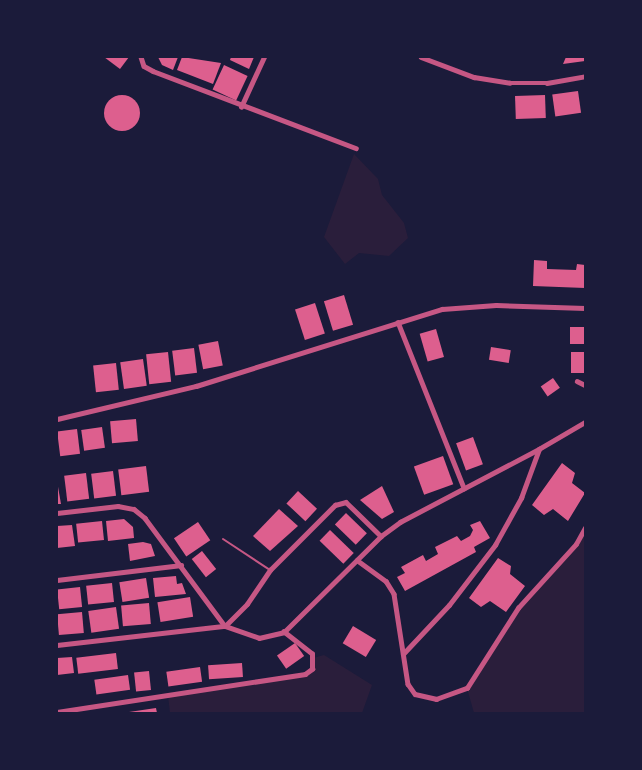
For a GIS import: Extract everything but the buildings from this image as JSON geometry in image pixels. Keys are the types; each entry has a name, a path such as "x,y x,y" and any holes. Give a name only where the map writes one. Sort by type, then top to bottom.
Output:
{"street":[{"path":"141,57 144,66 153,71 241,107 356,148"},
{"path":"241,107 264,57"},
{"path":"420,57 474,76 510,83 547,83 585,76"},
{"path":"57,419 196,386 398,322 458,307 585,308"},
{"path":"398,322 464,488"},
{"path":"577,381 585,385"},
{"path":"57,645 225,626 259,638 284,632 381,537 464,488 585,422"},
{"path":"402,655 449,605 495,545 521,498 539,449"},
{"path":"225,626 247,604 270,570 340,502 351,506 381,537"},
{"path":"57,513 118,506 134,509 145,518 225,626"},
{"path":"357,561 386,581 394,594 408,684 424,699 450,697 467,688 518,608 576,544 585,528"},
{"path":"57,579 181,565"},
{"path":"57,712 289,679 312,669 315,663 308,648 284,632"}],"lane":[{"path":"223,539 270,570"}],"shaded area":[{"path":"354,154 378,179 382,195 404,223 408,238 389,256 359,253 345,264 324,237"},
{"path":"585,528 585,713 474,713 467,688 518,608 576,544"},
{"path":"324,655 372,685 362,713 170,713 168,696 289,679 312,669 313,658"}]}
